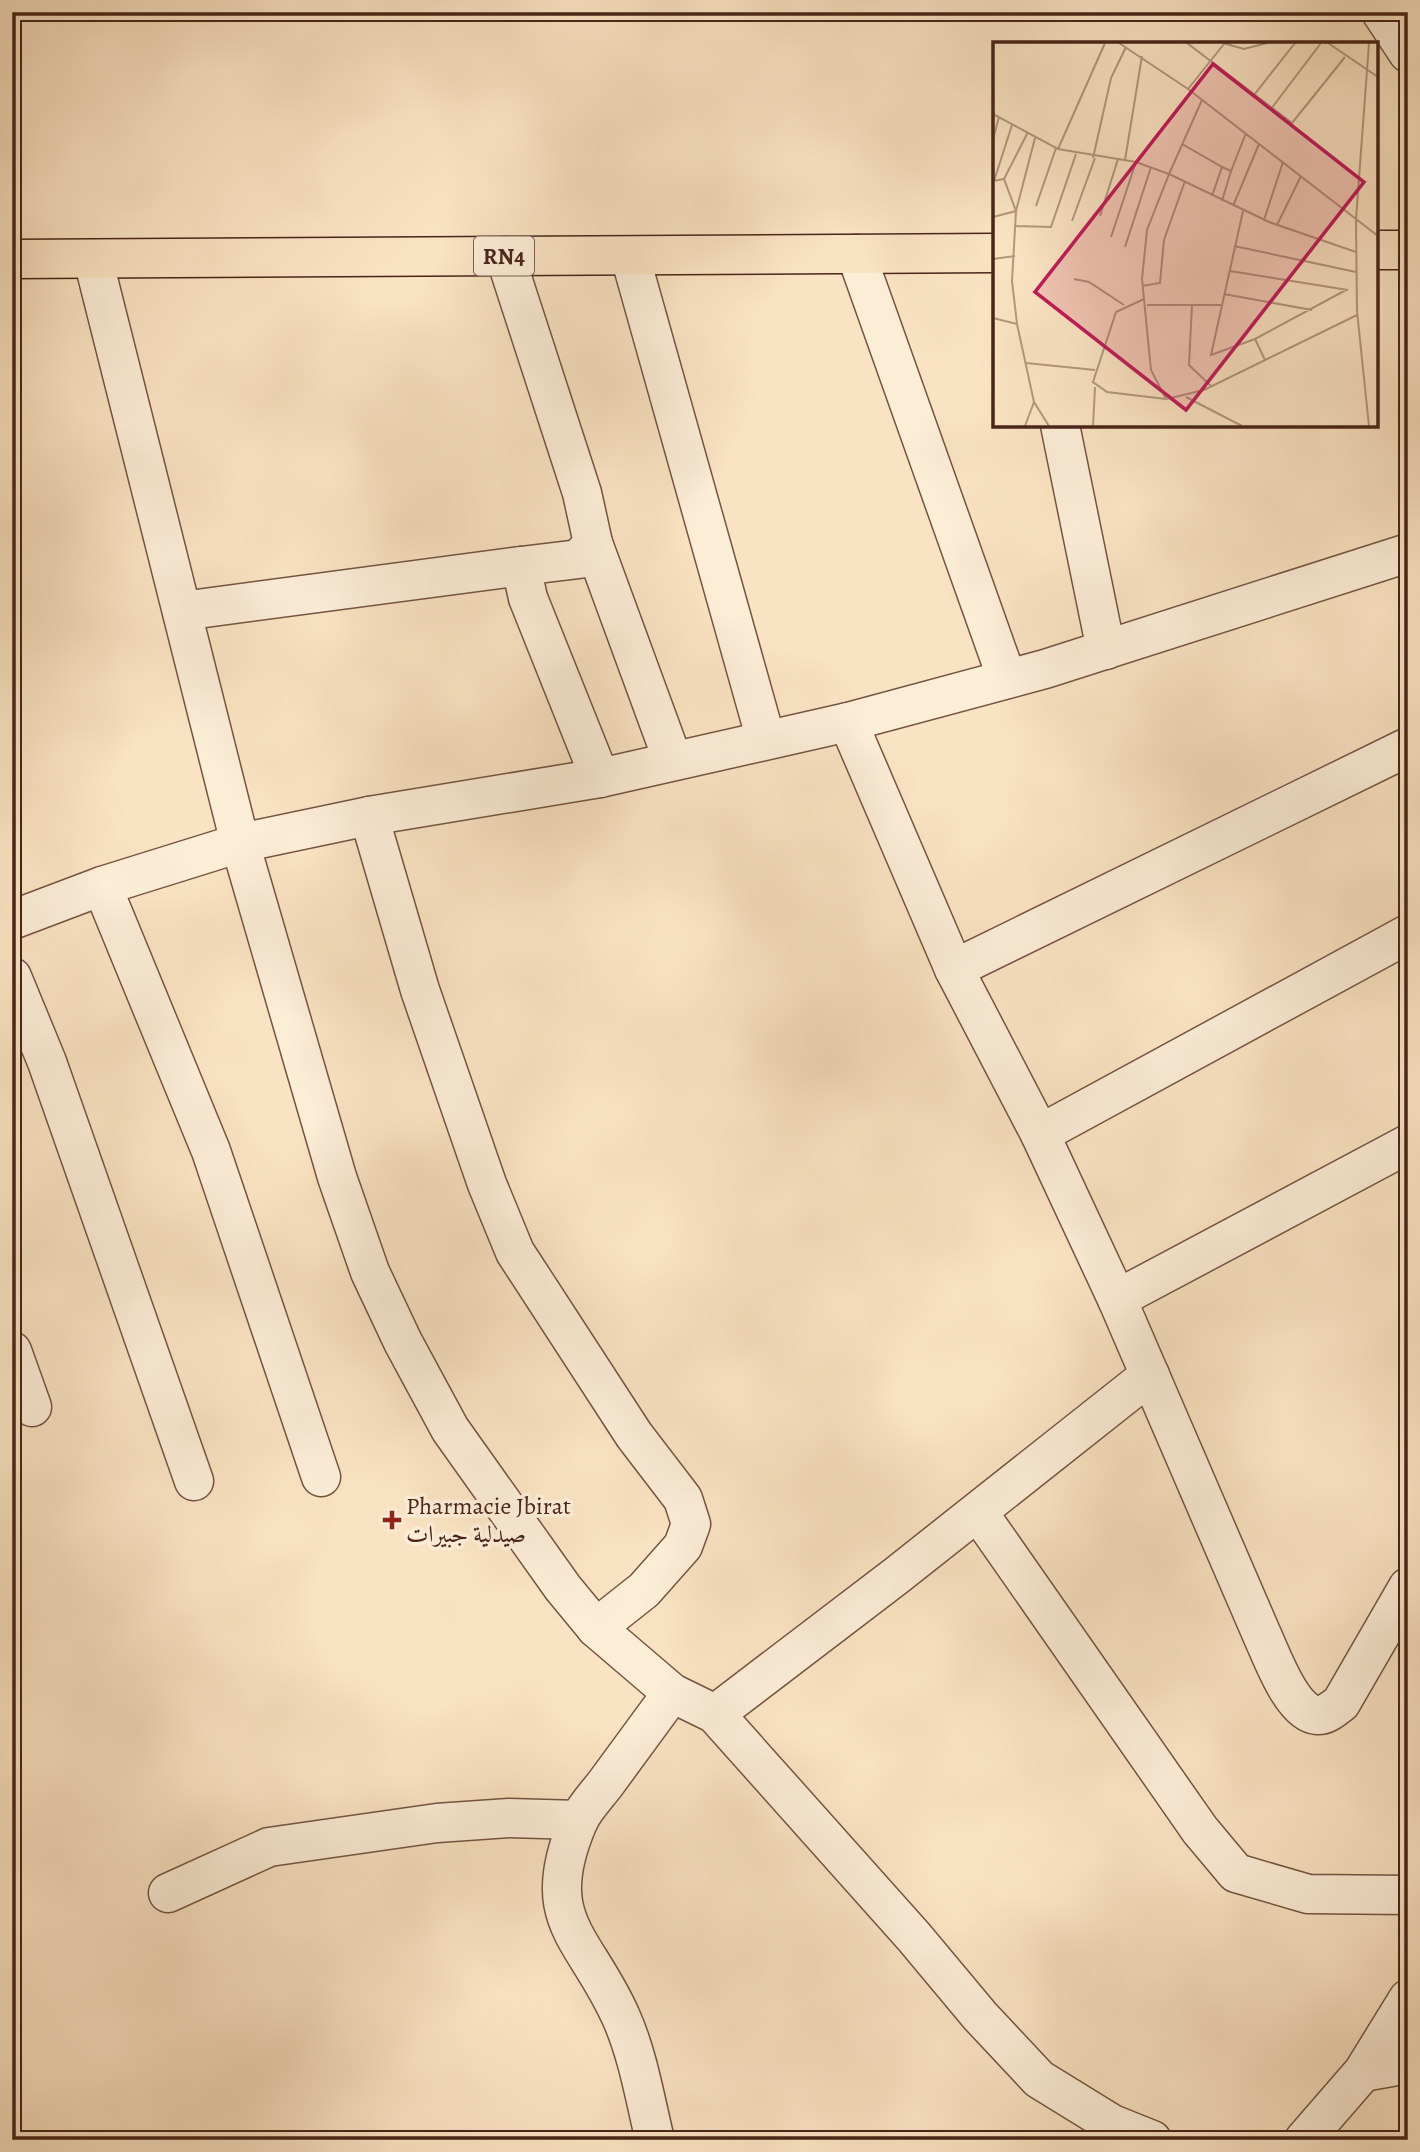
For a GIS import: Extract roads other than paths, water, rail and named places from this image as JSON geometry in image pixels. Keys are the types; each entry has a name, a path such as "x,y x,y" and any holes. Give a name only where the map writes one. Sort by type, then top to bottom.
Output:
{"main road":[{"path":"1378,250 1408,250"},
{"name":"RN4","path":"12,259 993,253"}],"street":[{"path":"1381,12 1408,53"},
{"path":"856,254 1007,679"},
{"path":"505,256 582,494 593,543 673,761"},
{"path":"630,256 766,740"},
{"path":"93,259 240,843 337,1177 370,1272 403,1342 450,1429 563,1588 596,1628 672,1693 715,1714 915,1937 979,2016 1040,2079 1112,2124 1152,2140"},
{"path":"1060,427 1106,650"},
{"path":"182,611 579,559 593,543"},
{"path":"12,920 102,886 240,843 369,816 600,778 848,722 1106,650 1408,553"},
{"path":"521,566 528,598 600,778"},
{"path":"848,722 954,969 1040,1134 1117,1298 1286,1687 1306,1711 1316,1716 1327,1713 1341,1703 1408,1587"},
{"path":"954,969 1408,747"},
{"path":"369,816 420,990 487,1184 515,1252 635,1435 683,1499 691,1524 683,1546 644,1590 596,1628"},
{"path":"102,886 211,1151 321,1478"},
{"path":"1040,1134 1408,934"},
{"path":"12,977 47,1062 194,1481"},
{"path":"1117,1298 1408,1144"},
{"path":"12,1351 32,1406"},
{"path":"715,1714 978,1512 1150,1375"},
{"path":"978,1512 1199,1830 1236,1873 1308,1894 1408,1895"},
{"path":"655,2140 635,2055 622,2018 568,1925 561,1897 564,1864 579,1820 672,1693"},
{"path":"168,1893 269,1847 437,1823 509,1818 579,1820"},
{"path":"1304,2140 1363,2072 1408,1999"},
{"path":"1363,2072 1408,2064"}],"place":[{"name":"Pharmacie Jbirat صيدلية جبيرات","path":"392,1520"}]}
